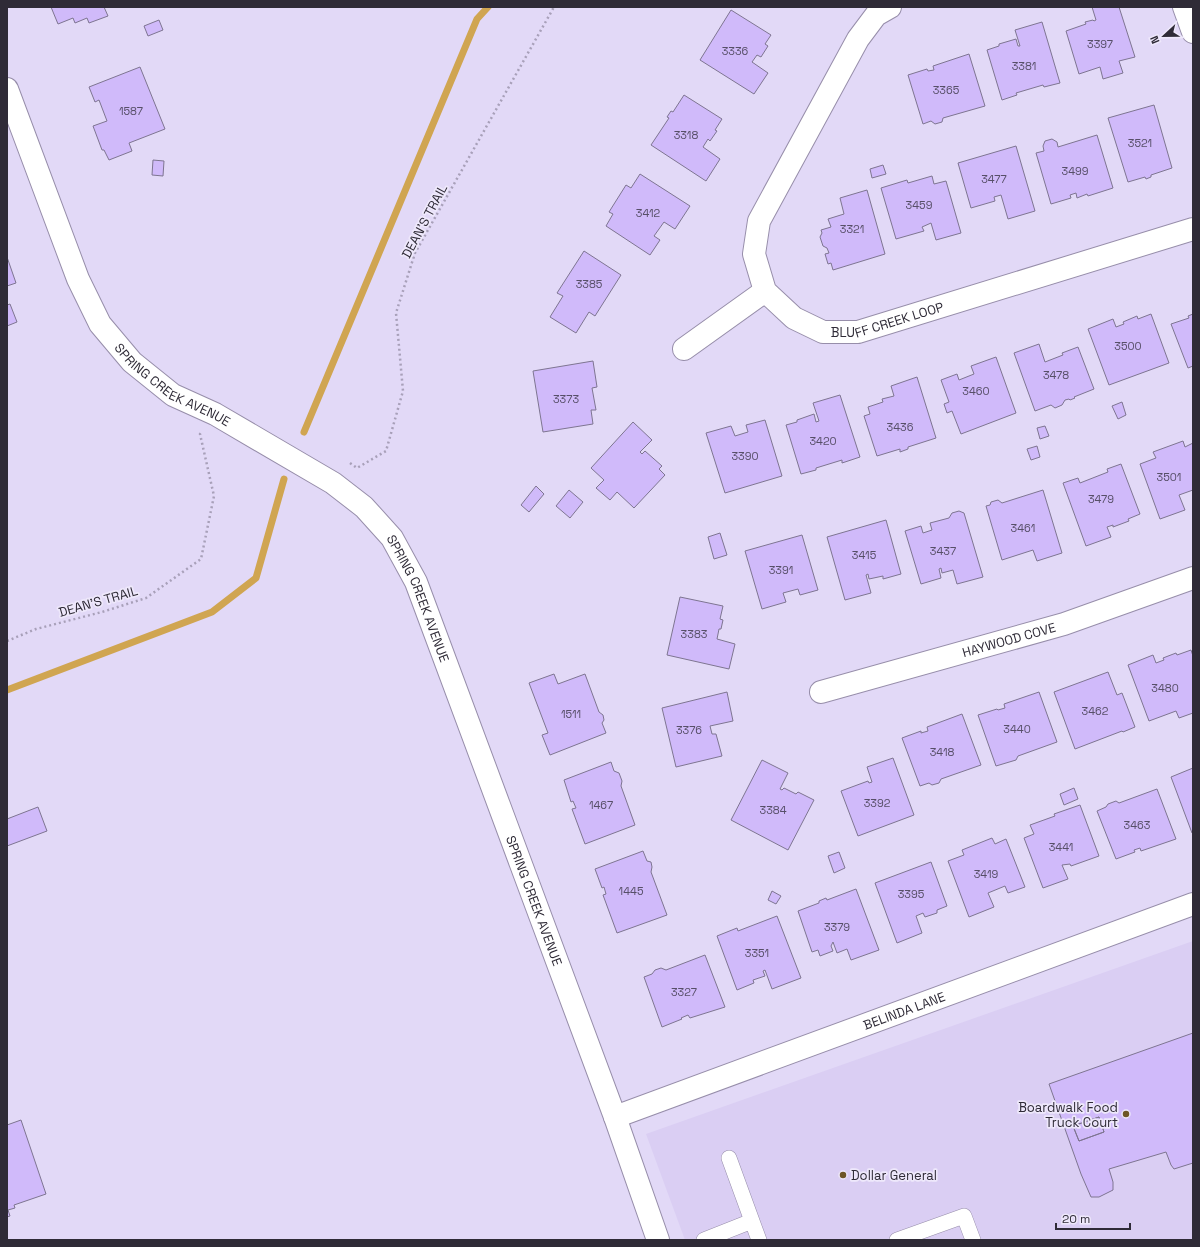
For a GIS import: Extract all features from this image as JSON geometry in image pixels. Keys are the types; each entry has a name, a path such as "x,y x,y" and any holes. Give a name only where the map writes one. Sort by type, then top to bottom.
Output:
{"street":[{"path":"684,349 765,292 754,254 759,221 858,38 876,15 890,7"},
{"path":"1184,7 1193,32"},
{"name":"SPRING CREEK AVENUE","path":"7,89 78,279 100,324 132,362 173,396 215,414 333,483 364,507 392,538 416,582 615,1117 658,1240"},
{"name":"BLUFF CREEK LOOP","path":"765,292 794,318 823,332 858,332 1193,229"},
{"name":"HAYWOOD COVE","path":"821,692 1064,624 1193,578"},
{"name":"BELINDA LANE","path":"615,1117 1193,904"}],"lane":[{"path":"728,1158 759,1240"},
{"path":"897,1240 964,1216 973,1240"},
{"path":"704,1240 752,1221"}],"path":[{"name":"DEAN'S TRAIL","path":"343,460 357,468 386,451 403,391 396,313 415,253 554,7"},
{"name":"DEAN'S TRAIL","path":"7,641 36,629 102,612 146,598 201,559 214,496 200,434"}],"shaded area":[{"path":"1193,941 1193,1240 685,1240 646,1134"}],"building":[{"path":"51,7 104,7 108,16 89,23 87,18 75,23 73,18 58,24"},
{"path":"1092,7 1119,7 1135,57 1119,61 1123,73 1103,79 1100,67 1079,74 1066,31 1086,24 1085,22 1096,20"},
{"path":"731,10 771,35 765,44 768,46 761,57 757,55 752,62 768,73 754,94 700,60"},
{"path":"159,20 163,30 148,36 144,26"},
{"path":"1042,22 1060,83 1044,87 1043,85 1016,93 1017,95 1002,100 987,50 999,46 999,44 1016,39 1018,46 1020,46 1015,30"},
{"path":"969,54 985,106 943,118 942,122 935,124 931,121 923,124 908,75 927,69 928,71 934,70 933,66"},
{"path":"140,67 165,129 129,143 132,151 109,160 104,150 102,150 93,126 107,121 99,100 95,102 89,87"},
{"path":"684,95 722,119 715,130 717,131 710,141 708,139 703,147 720,159 706,181 651,145 669,118 667,117 671,111 673,112"},
{"path":"1154,105 1172,168 1151,175 1151,177 1146,179 1145,177 1128,182 1108,118"},
{"path":"1097,135 1113,188 1077,198 1076,193 1070,195 1071,198 1051,204 1036,153 1044,151 1043,146 1045,141 1052,139 1057,142 1058,147"},
{"path":"1016,146 1035,211 1008,219 1001,195 994,197 995,201 971,208 958,163"},
{"path":"153,160 164,161 163,176 152,175"},
{"path":"883,165 886,174 872,178 870,169"},
{"path":"640,174 690,206 675,229 664,222 654,236 660,240 650,255 606,226 613,214 609,212 626,185 631,188"},
{"path":"932,176 934,184 946,181 961,233 936,240 931,223 922,227 924,231 896,239 881,188 907,180 908,183"},
{"path":"867,190 885,254 833,270 831,263 828,264 825,254 829,253 827,248 823,246 820,237 822,233 821,230 831,227 828,219 844,214 840,198"},
{"path":"584,251 621,275 595,316 589,312 576,333 550,317 563,296 557,293"},
{"path":"7,257 16,283 7,286"},
{"path":"10,304 17,322 7,326 7,305"},
{"path":"1151,314 1169,363 1109,385 1088,329 1113,319 1116,327 1137,316 1138,319"},
{"path":"1193,314 1193,366 1188,368 1171,324 1189,318 1188,316"},
{"path":"1039,344 1045,362 1078,347 1094,389 1070,400 1065,400 1062,405 1055,408 1051,405 1035,411 1014,353"},
{"path":"996,357 1016,413 961,434 952,411 947,413 944,404 949,402 941,380 957,374 959,380 974,374 971,366"},
{"path":"593,361 597,387 592,388 596,410 591,410 593,424 543,432 533,371"},
{"path":"917,377 936,438 908,447 908,449 900,452 900,449 877,456 864,416 870,414 868,407 883,402 882,399 894,396 891,386"},
{"path":"840,395 860,457 842,463 842,460 801,474 786,425 797,422 797,420 814,414 816,422 819,421 813,403"},
{"path":"1122,402 1126,415 1118,419 1112,406"},
{"path":"765,420 782,476 725,493 706,433 731,426 735,436 748,432 746,425"},
{"path":"633,422 652,440 640,452 642,454 645,451 662,466 659,469 665,475 634,508 617,492 610,500 596,488 604,480 591,468"},
{"path":"1045,426 1049,436 1040,439 1037,428"},
{"path":"1183,441 1185,447 1193,443 1193,490 1179,495 1185,510 1160,519 1140,464 1156,458 1153,452"},
{"path":"1037,446 1040,457 1031,460 1027,449"},
{"path":"1121,464 1140,514 1128,519 1129,521 1113,527 1113,525 1107,527 1111,537 1086,546 1063,483 1078,478 1080,483 1108,472 1107,469"},
{"path":"536,486 544,494 529,512 521,505"},
{"path":"569,490 583,502 570,518 556,506"},
{"path":"1043,490 1062,553 1037,561 1033,550 1002,560 986,506 990,505 991,502 998,500 1002,503"},
{"path":"959,511 964,513 983,577 957,584 953,570 942,573 941,568 939,569 941,578 921,584 905,531 921,526 923,533 932,530 930,523 949,518 952,513"},
{"path":"886,520 901,574 883,579 883,576 869,579 868,574 866,575 871,593 845,600 827,537"},
{"path":"720,533 727,555 714,559 708,537"},
{"path":"802,535 818,590 800,595 798,589 783,593 786,602 762,609 745,551"},
{"path":"680,597 723,606 720,619 723,620 717,639 735,644 729,669 667,655"},
{"path":"1191,650 1193,656 1193,713 1179,718 1176,711 1149,721 1128,665 1153,655 1156,663 1164,660 1163,658 1176,653 1177,655"},
{"path":"1108,672 1117,695 1122,693 1135,727 1075,749 1054,692"},
{"path":"554,674 558,684 585,674 599,712 603,715 604,720 602,723 606,733 550,755 542,735 548,733 529,683"},
{"path":"727,692 733,721 710,726 712,734 716,734 722,756 676,767 662,708"},
{"path":"1039,692 1057,742 1018,756 1016,760 996,766 978,715 1005,708 1004,704"},
{"path":"962,714 981,765 941,779 939,783 932,785 929,783 920,786 902,738 921,731 921,733 928,731 927,727"},
{"path":"893,758 914,815 858,836 841,791 868,781 869,783 872,782 867,767"},
{"path":"762,760 788,773 780,789 782,790 784,788 796,794 798,792 814,800 788,850 731,820"},
{"path":"611,762 614,771 619,773 622,781 621,786 635,825 585,844 572,809 576,808 573,801 571,802 564,780"},
{"path":"1193,768 1193,833 1192,833 1171,777"},
{"path":"1074,788 1078,799 1064,805 1060,794"},
{"path":"1157,789 1176,839 1141,851 1140,848 1134,850 1135,852 1116,859 1097,811 1116,801 1119,803"},
{"path":"1080,805 1099,856 1071,866 1070,864 1062,865 1068,879 1043,888 1024,838 1034,834 1030,825 1055,816 1054,814"},
{"path":"38,807 47,831 7,846 7,819"},
{"path":"992,838 995,844 1006,839 1025,887 1008,893 1005,886 988,893 994,907 969,917 948,861 964,855 962,850"},
{"path":"643,851 647,861 651,862 651,872 667,915 617,933 603,895 606,894 604,887 602,888 595,869"},
{"path":"839,852 845,868 834,873 828,856"},
{"path":"931,862 947,906 937,910 937,913 925,917 923,913 916,916 922,933 897,943 875,883"},
{"path":"856,889 879,950 851,960 847,949 837,953 833,942 831,946 833,951 820,956 818,950 812,952 798,911 819,903 819,901 826,898 827,900"},
{"path":"772,891 781,896 776,904 768,900"},
{"path":"777,916 801,978 772,989 765,970 763,971 765,976 753,980 754,983 737,990 717,936 737,928 738,931"},
{"path":"705,955 725,1007 690,1018 688,1015 662,1027 644,977 652,974 655,970 661,968 666,970"},
{"name":"Boardwalk Food Truck Court","path":"1193,1033 1193,1163 1174,1169 1166,1152 1109,1169 1113,1182 1113,1190 1099,1197 1091,1197 1081,1174 1049,1084"},
{"path":"1099,1117 1104,1132 1079,1141 1073,1126"},
{"path":"1099,1117 1104,1132 1079,1141 1073,1126"},
{"path":"21,1120 46,1194 14,1205 15,1208 8,1210 10,1216 7,1217 7,1125"}],"waterway":[{"path":"304,432 477,19 488,7"},
{"path":"7,690 212,612 256,578 284,479"}],"place":[{"name":"Boardwalk Food Truck Court","path":"1126,1114"},
{"name":"Dollar General","path":"843,1175"}]}
